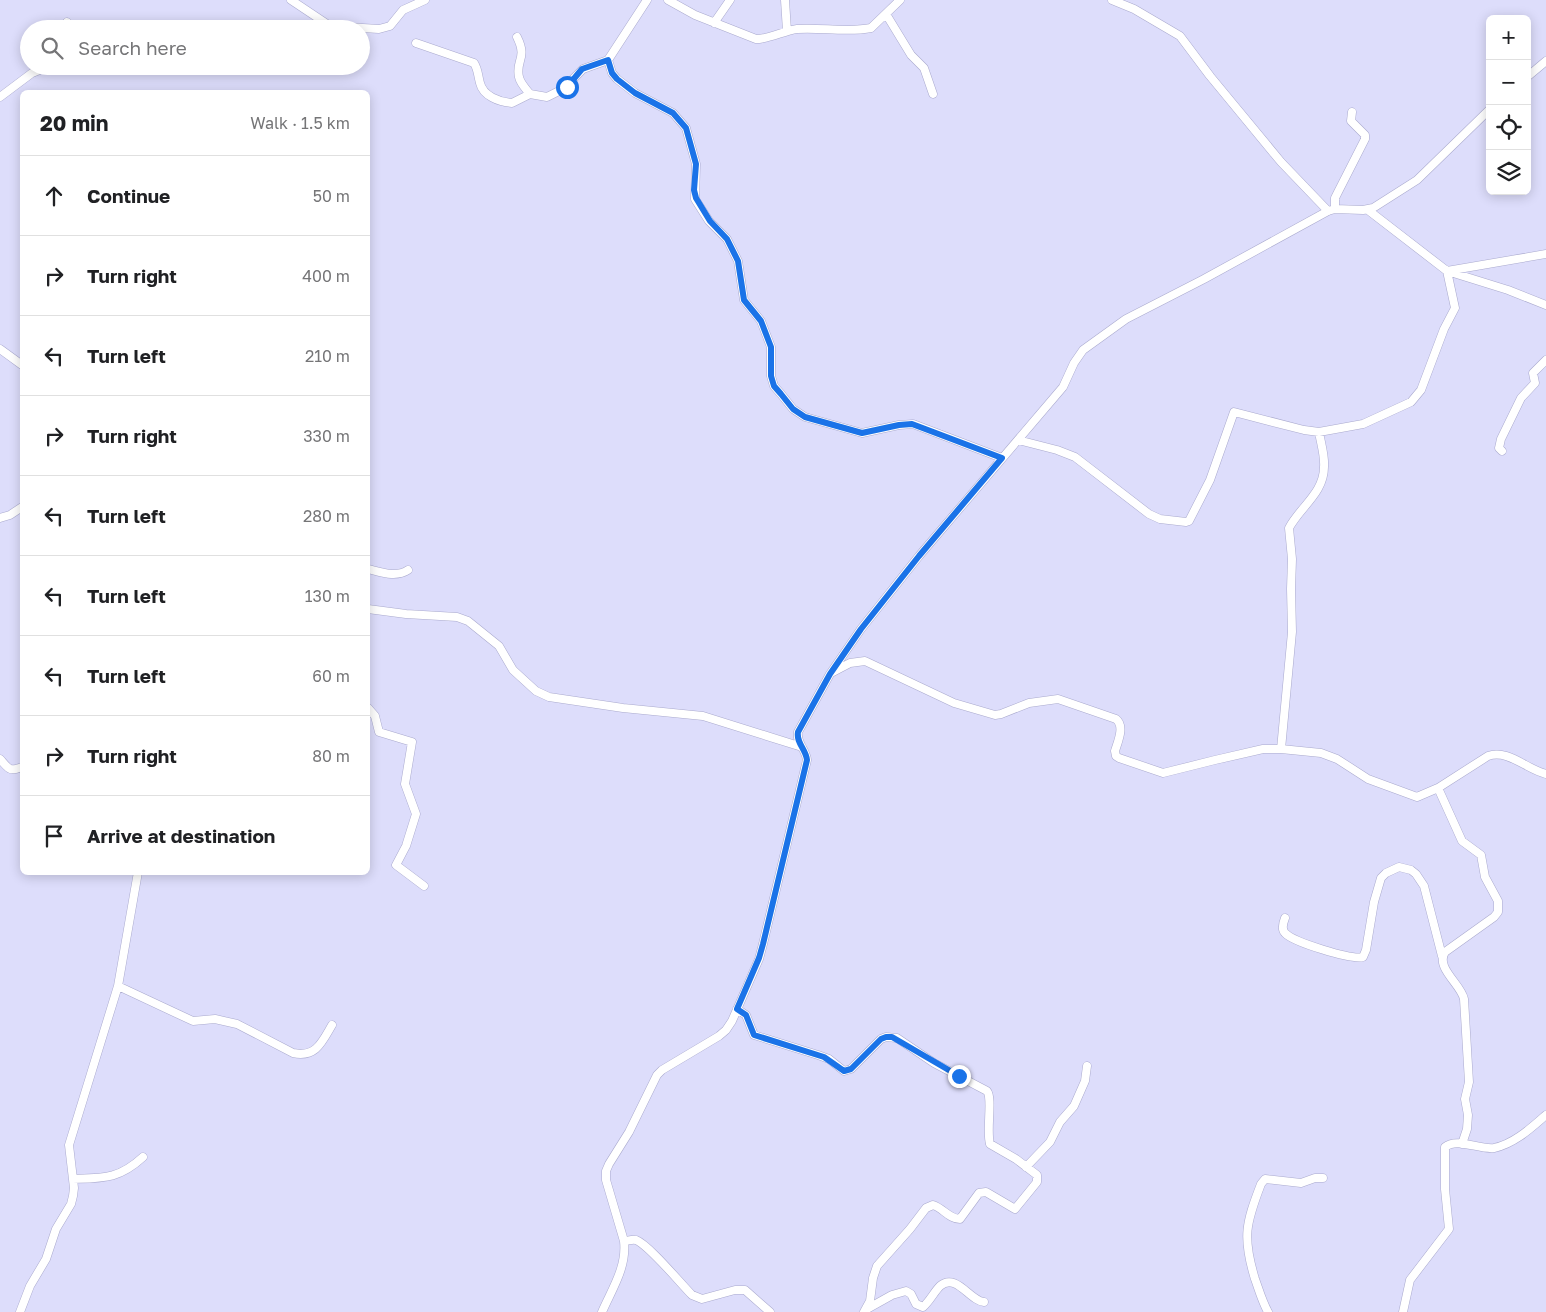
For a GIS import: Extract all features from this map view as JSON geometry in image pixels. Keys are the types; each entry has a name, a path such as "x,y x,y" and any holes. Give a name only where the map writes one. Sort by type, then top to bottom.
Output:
{"street":[{"path":"291,0 321,20"},
{"path":"370,28 379,29 390,26 403,10 425,0"},
{"path":"416,42 474,64 480,85 493,98 512,103 530,94 547,97 567,87 582,69 608,60 647,0"},
{"path":"668,0 695,15 756,39 764,39 787,31 802,29 867,29 875,25 900,0"},
{"path":"714,23 730,0"},
{"path":"785,0 787,31"},
{"path":"1112,0 1134,9 1180,36 1210,76 1281,162 1332,210"},
{"path":"886,14 911,55 924,68 934,94"},
{"path":"517,37 523,50 518,77 530,94"},
{"path":"608,60 612,73 617,79 635,93 673,113 686,128 696,164 694,190 696,198 710,221 725,236 731,246 739,265 744,300 761,321 771,347 771,376 774,386 793,409 805,417 862,433 912,424 1002,458"},
{"path":"1531,74 1546,61"},
{"path":"0,97 31,75"},
{"path":"1332,210 1335,198 1365,139 1365,135 1351,121 1352,112"},
{"path":"602,1312 625,1260 624,1241 606,1180 609,1164 629,1132 657,1075 662,1070 719,1036 726,1030 737,1009 763,944 807,760 797,737 798,732 830,674 861,629 919,556 1063,387 1074,362 1083,350 1133,315 1332,210 1368,210 1417,180 1486,113"},
{"path":"1368,210 1447,271 1546,304"},
{"path":"1447,271 1546,254"},
{"path":"1018,440 1075,457 1149,514 1160,519 1186,522 1192,518 1210,480 1234,412 1319,432 1363,424 1411,402 1420,390 1444,329 1455,308 1447,271"},
{"path":"0,349 20,364"},
{"path":"1502,451 1499,448 1502,439 1522,398 1534,383 1534,373 1546,360"},
{"path":"1282,749 1292,626 1290,589 1292,554 1289,528 1322,482 1325,464 1319,432"},
{"path":"0,518 10,515 20,508"},
{"path":"370,569 394,575 402,574 408,570"},
{"path":"370,609 463,618 500,646 513,670 536,691 549,697 623,708 703,716 802,747"},
{"path":"830,674 850,662 865,661 954,703 995,715 1029,703 1051,699 1063,700 1116,719 1120,722 1121,727 1115,751 1116,756 1163,773 1273,748 1330,755 1363,776 1411,796 1421,796 1438,788 1494,754 1506,756 1533,770 1546,774"},
{"path":"370,710 375,716 379,732 412,742 405,784 416,814 406,846 396,865 424,886"},
{"path":"0,759 8,769 20,768"},
{"path":"1438,788 1462,841 1481,855 1485,877 1498,901 1499,907 1494,917 1442,956"},
{"path":"1285,918 1283,930 1285,934 1303,943 1350,958 1363,958 1374,902 1381,878 1386,873 1399,867 1405,867 1416,874 1424,886 1443,965 1463,995 1469,1082 1465,1102 1468,1115 1467,1129 1462,1144"},
{"path":"20,1312 30,1286 46,1259 56,1229 71,1204 74,1188 69,1152 70,1138 118,986 137,875"},
{"path":"118,986 174,1010 190,1020 215,1019 237,1024 300,1054 306,1054 319,1047 332,1025"},
{"path":"737,1009 746,1015 754,1035 824,1057 844,1071 851,1069 881,1039 886,1037 897,1038 934,1063 987,1091 990,1097 988,1120 990,1144 1026,1166 1039,1179 1015,1209 982,1191 960,1219 953,1218 933,1205 926,1208 907,1233 877,1266 873,1278 870,1301 864,1311"},
{"path":"1026,1166 1050,1142 1060,1122 1074,1106 1085,1081 1087,1066"},
{"path":"1403,1312 1410,1280 1449,1228 1445,1189 1444,1147 1450,1144 1462,1144 1485,1148 1497,1147 1524,1134 1546,1115"},
{"path":"73,1179 107,1178 130,1168 143,1157"},
{"path":"1268,1312 1262,1301 1247,1248 1248,1223 1261,1184 1265,1179 1301,1183 1315,1178 1323,1178"},
{"path":"624,1241 632,1240 641,1243 696,1298 735,1290 745,1290 770,1312"},
{"path":"864,1311 892,1295 906,1291 911,1294 916,1304 923,1307 941,1285 951,1282 964,1288 979,1301 984,1302"}],"route":[{"path":"567,87 582,69 608,60 612,73 617,79 635,93 673,113 686,128 696,164 694,194 710,221 727,239 739,265 744,300 761,321 771,347 771,376 774,386 793,409 805,417 862,433 912,424 1002,458 919,556 861,629 830,674 798,732 797,737 807,760 763,944 737,1009 748,1018 751,1032 754,1035 824,1057 847,1072 881,1039 892,1037 897,1038 934,1063 959,1076"}]}
